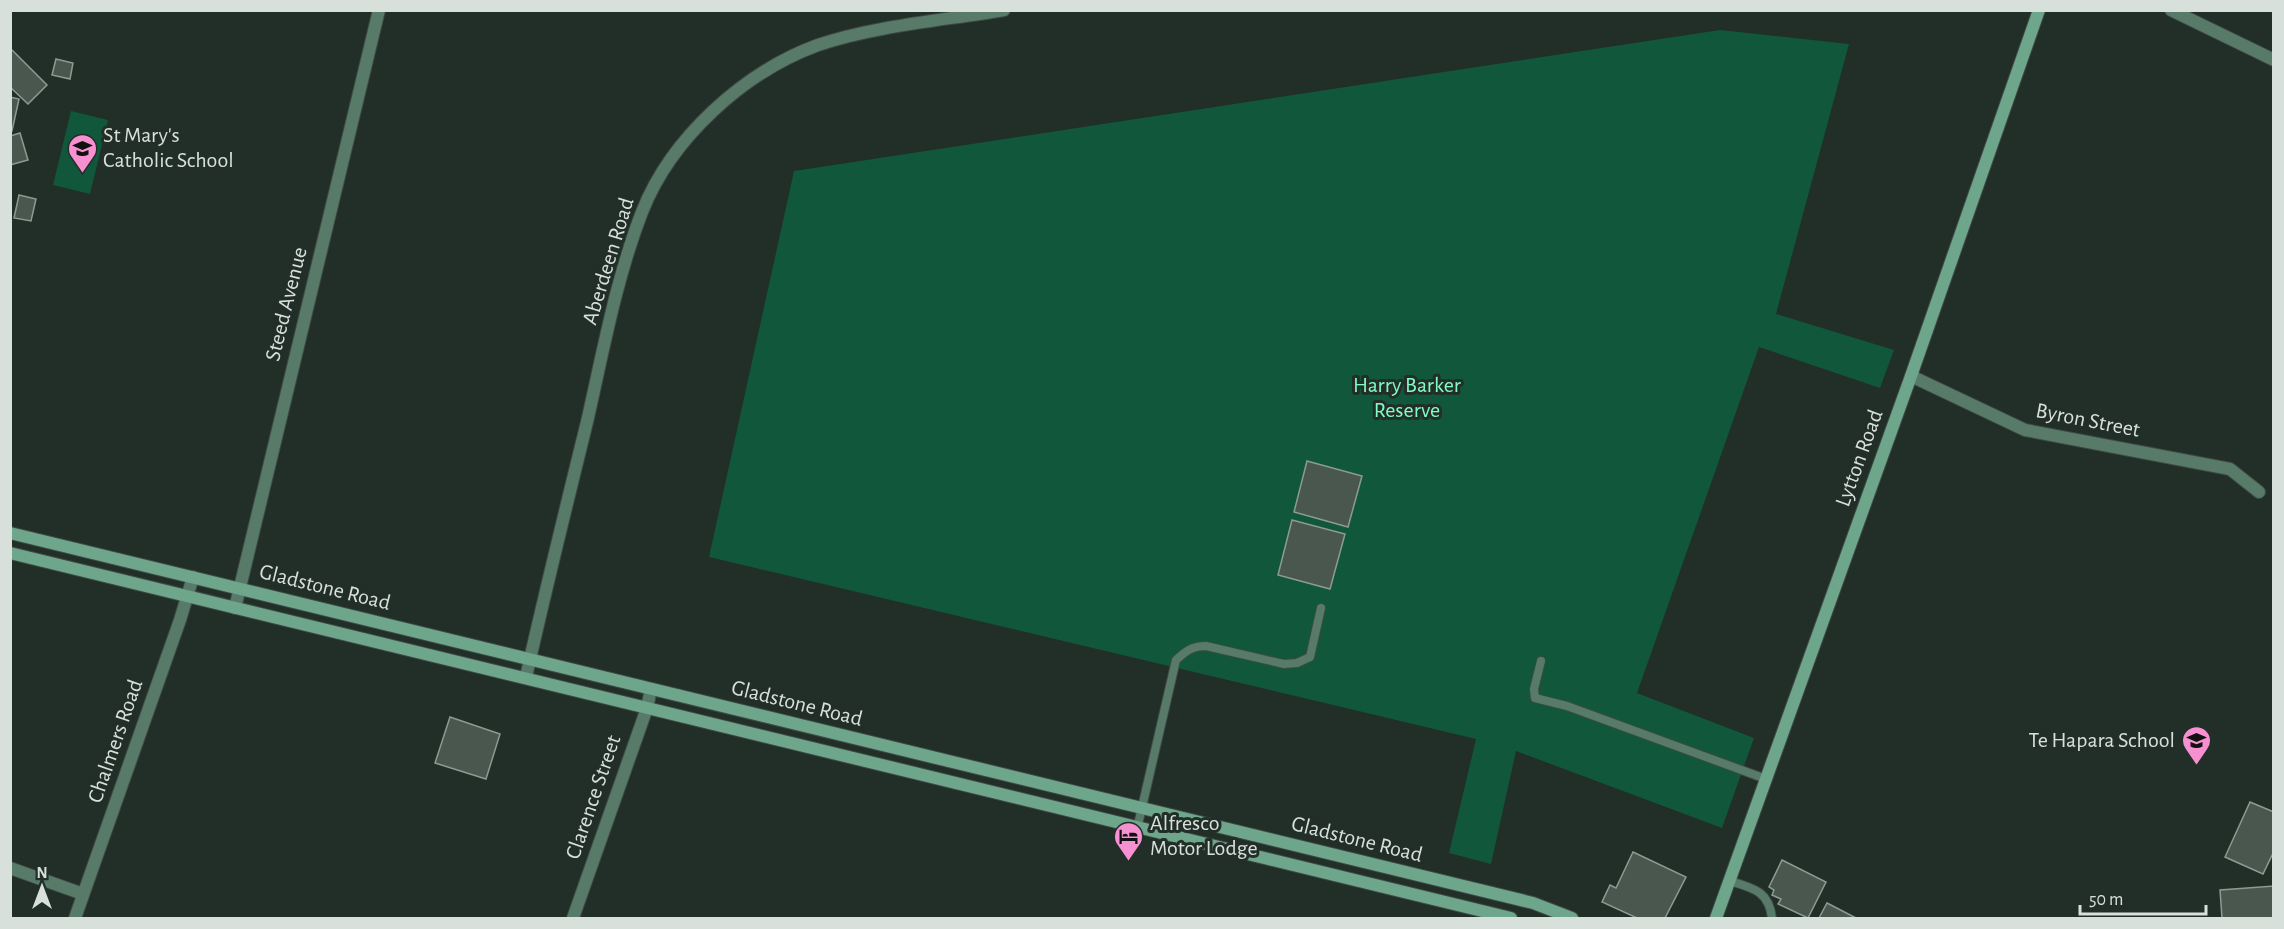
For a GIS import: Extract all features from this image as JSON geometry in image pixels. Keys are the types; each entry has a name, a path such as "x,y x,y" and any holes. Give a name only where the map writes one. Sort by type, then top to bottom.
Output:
{"main road":[{"name":"Lytton Road","path":"1716,918 1911,376 2039,10"},
{"name":"Gladstone Road","path":"10,532 1533,903 1572,918"},
{"name":"Gladstone Road","path":"10,553 526,677 1137,829 1511,918"}],"street":[{"name":"Steed Avenue","path":"235,608 379,10"},
{"name":"Aberdeen Road","path":"526,677 618,289 642,211 672,158 697,126 728,97 771,68 818,45 866,33 1004,10"},
{"path":"2171,10 2274,60"},
{"name":"Byron Street","path":"1911,376 2025,429 2230,469 2259,492"},
{"name":"Chalmers Road","path":"75,918 193,577"},
{"name":"Clarence Street","path":"573,918 647,708 651,689"},
{"path":"10,868 83,894"}],"lane":[{"path":"1137,829 1176,660 1186,650 1195,646 1206,646 1284,664 1297,663 1310,657 1321,608"},
{"path":"1541,661 1534,689 1535,698 1567,706 1766,779"},
{"path":"1730,881 1759,891 1770,905 1772,918"}],"green space":[{"name":"Harry Barker Reserve","path":"1720,30 1849,44 1776,314 1894,350 1880,388 1759,347 1637,693 1754,738 1722,828 1516,751 1491,864 1449,853 1476,739 709,557 794,171"},
{"path":"71,111 108,120 90,194 53,185"}],"building":[{"path":"10,48 47,85 28,104 10,87"},
{"path":"56,59 73,63 70,79 52,75"},
{"path":"10,97 19,99 12,131 10,131"},
{"path":"20,133 28,160 10,165 10,136"},
{"path":"19,195 36,199 31,221 14,218"},
{"path":"1307,461 1362,476 1348,527 1294,512"},
{"path":"1292,520 1345,534 1330,589 1278,575"},
{"path":"450,717 500,734 486,779 435,763"},
{"path":"2250,802 2274,812 2274,851 2263,874 2225,857"},
{"path":"1633,852 1686,877 1665,918 1637,918 1602,902 1610,885 1616,888"},
{"path":"1782,860 1826,882 1808,918 1778,904 1781,899 1772,895 1774,890 1769,887"},
{"path":"2274,886 2274,918 2222,918 2220,890"},
{"path":"1827,903 1856,918 1819,918"}],"place":[{"name":"St Mary's Catholic School","path":"82,174"},
{"name":"Te Hapara School","path":"2196,766"},
{"name":"Alfresco Motor Lodge","path":"1129,862"}]}
